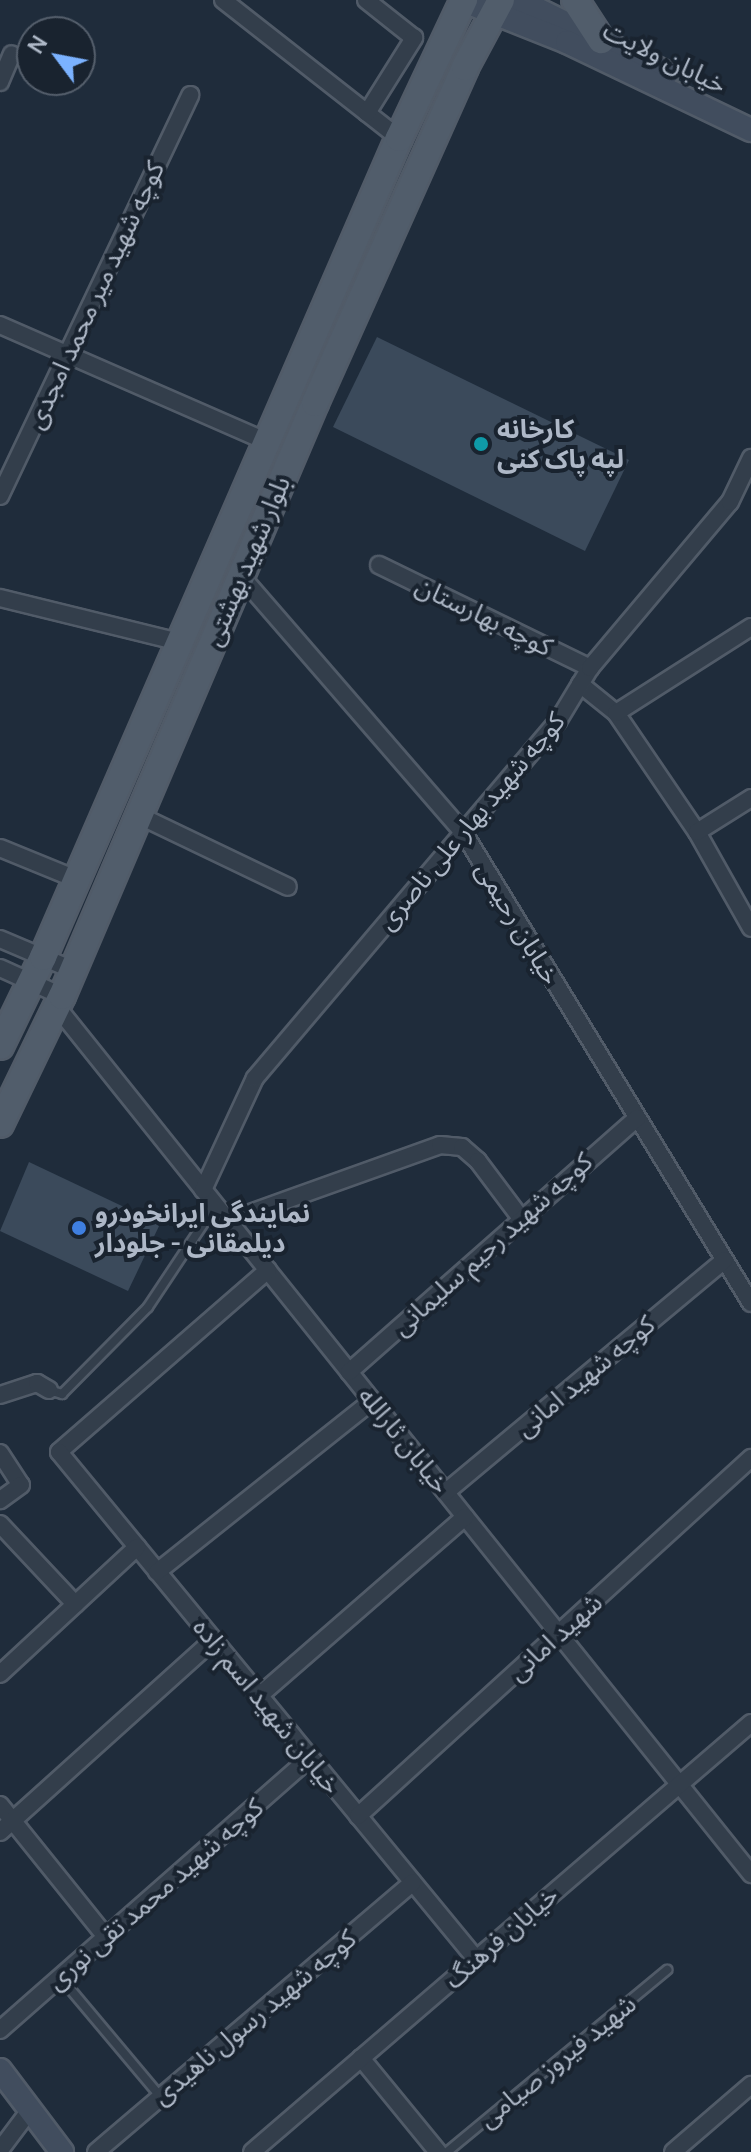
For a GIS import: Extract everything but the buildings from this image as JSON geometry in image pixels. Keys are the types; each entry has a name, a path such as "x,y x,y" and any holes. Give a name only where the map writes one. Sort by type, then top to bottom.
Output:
{"main road":[{"name":"خیابان ولایت","path":"519,0 751,114"},
{"path":"575,0 601,40"},
{"name":"خیابان ولایت","path":"464,1 498,7 751,130"},
{"name":"بلوار شهید بهشتی","path":"0,1046 43,957 399,138 464,1"},
{"name":"بلوار شهید بهشتی","path":"0,1124 59,1002 241,576 459,82 498,7"},
{"path":"0,2070 62,2152"}],"street":[{"path":"223,0 399,138"},
{"path":"366,0 414,38 445,38"},
{"path":"367,113 414,38"},
{"path":"0,82 12,54"},
{"name":"کوچه شهید میر محمد امجدی","path":"0,496 190,95"},
{"path":"0,325 266,441"},
{"name":"کوچه شهید بهار علی ناصری","path":"203,1190 255,1078 558,721 590,668 730,502 751,458"},
{"name":"کوچه بهارستان","path":"379,565 590,668"},
{"name":"خیابان رحیمی","path":"241,576 463,832 724,1260 745,1280 751,1303"},
{"path":"0,598 179,642"},
{"path":"616,713 751,627"},
{"path":"580,684 616,713 697,832 751,928"},
{"path":"697,832 751,798"},
{"path":"138,815 288,887"},
{"path":"0,848 76,879"},
{"path":"0,939 73,970"},
{"path":"0,968 31,982 59,1002"},
{"name":"خیابان ثارالله","path":"59,1002 203,1190 751,1874"},
{"name":"کوچه شهید رحیم سلیمانی","path":"349,1372 520,1217 637,1118"},
{"path":"228,1221 440,1145 462,1147 489,1173 520,1217"},
{"name":"کوچه شهید امانی","path":"446,1492 724,1260"},
{"name":"خیابان شهید اسم زاده","path":"268,1270 59,1452 476,1959"},
{"path":"0,1395 37,1383 49,1390"},
{"path":"157,1572 372,1401"},
{"path":"0,1453 21,1485 0,1500"},
{"name":"شهید امانی","path":"358,1816 751,1458"},
{"path":"259,1696 465,1517"},
{"path":"0,1524 75,1604"},
{"path":"3,1665 137,1547"},
{"path":"6,1827 213,1640"},
{"name":"خیابان فرهنگ","path":"252,2152 751,1723"},
{"name":"کوچه شهید محمد تقی نوری","path":"0,2030 310,1758"},
{"path":"0,1805 6,1827 106,1937"},
{"name":"کوچه شهید رسول ناهیدی","path":"96,2152 413,1882"},
{"path":"361,2058 438,2152"},
{"path":"673,2152 751,2085"},
{"path":"0,2150 30,2110"}],"lane":[{"path":"49,1390 62,1394 148,1307 215,1205"},
{"name":"شهید فیروز صیامی","path":"447,2152 667,1970"},
{"path":"60,1977 161,2097"}],"place":[{"name":"کارخانه لپه پاک کنی","path":"481,444"},
{"name":"نمایندگی ایرانخودرو دیلمقانی - جلودار","path":"79,1228"}]}
